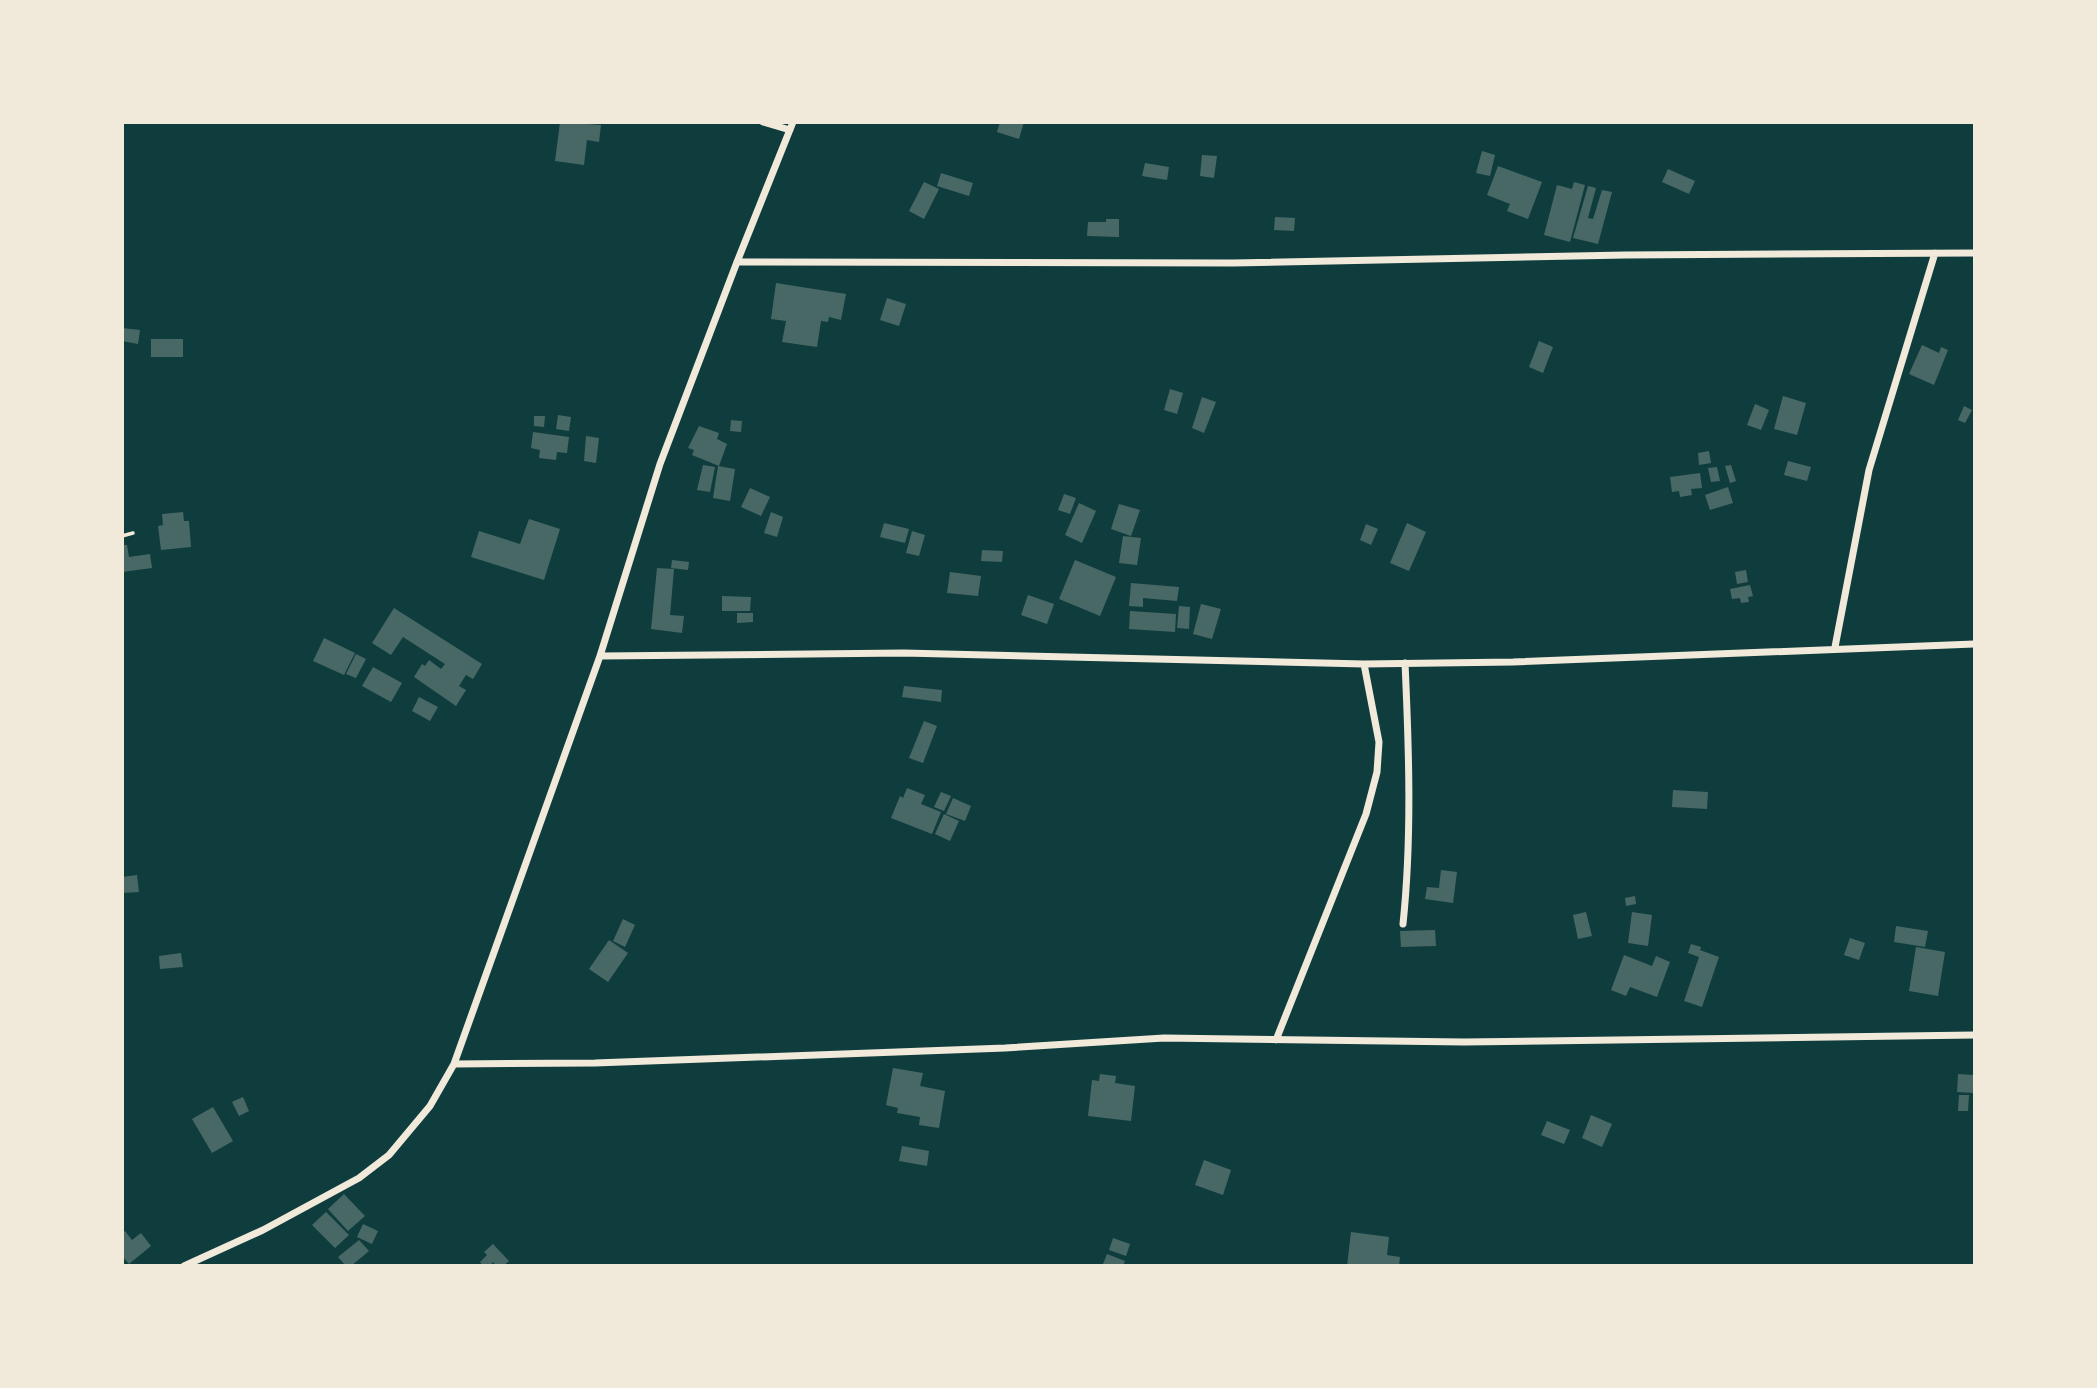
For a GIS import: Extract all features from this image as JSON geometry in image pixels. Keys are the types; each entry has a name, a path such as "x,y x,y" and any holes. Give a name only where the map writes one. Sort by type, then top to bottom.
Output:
{"street":[{"path":"184,1265 263,1230 359,1178 389,1155 411,1133 454,1064 600,656 660,464 792,127 763,122"},
{"path":"1835,647 1870,470 1936,253"},
{"path":"737,262 1233,262 1612,255 1975,253"},
{"path":"600,656 904,653 1364,664 1513,662 1975,643"},
{"path":"1403,924 1408,881 1408,725 1405,663"},
{"path":"1276,1040 1366,814 1377,772 1379,742 1364,664"},
{"path":"454,1064 595,1063 1004,1048 1164,1038 1464,1042 1975,1035"}],"path":[{"path":"122,536 133,533"}],"building":[{"path":"560,122 601,125 599,142 587,140 584,165 555,161"},
{"path":"1000,122 1024,122 1019,139 997,132"},
{"path":"1482,151 1495,155 1490,176 1476,173"},
{"path":"1202,155 1217,156 1214,178 1200,176"},
{"path":"1145,163 1169,167 1167,180 1142,176"},
{"path":"1498,166 1542,182 1528,219 1507,211 1510,204 1487,195"},
{"path":"1668,169 1695,181 1689,194 1662,182"},
{"path":"941,173 973,183 969,196 937,186"},
{"path":"924,182 939,189 924,219 909,211"},
{"path":"1574,182 1585,185 1570,242 1544,235 1557,185 1572,189"},
{"path":"1588,186 1596,188 1588,218 1593,219 1602,190 1612,192 1598,244 1573,238"},
{"path":"1275,217 1295,218 1294,231 1274,230"},
{"path":"1106,219 1119,219 1119,237 1087,236 1088,222 1106,222"},
{"path":"776,283 846,294 841,320 829,317 828,322 821,321 817,347 782,342 786,321 771,319"},
{"path":"887,298 906,304 899,326 880,320"},
{"path":"122,328 140,330 138,344 122,341"},
{"path":"151,339 183,339 183,357 151,357"},
{"path":"1539,341 1553,347 1543,373 1529,367"},
{"path":"1922,345 1939,353 1941,347 1948,350 1934,385 1909,374"},
{"path":"1170,389 1183,393 1177,414 1164,410"},
{"path":"1783,396 1806,403 1797,435 1774,429"},
{"path":"1202,397 1216,402 1204,433 1192,428"},
{"path":"1755,404 1769,410 1761,430 1747,425"},
{"path":"1964,406 1972,410 1965,423 1958,420"},
{"path":"558,415 571,417 569,431 556,429"},
{"path":"534,416 545,416 544,427 534,426"},
{"path":"731,420 742,421 741,432 730,431"},
{"path":"699,426 719,433 717,439 727,444 719,466 692,455 694,450 688,448"},
{"path":"533,432 569,437 567,453 557,452 556,460 539,458 540,450 531,448"},
{"path":"586,436 599,438 596,463 584,461"},
{"path":"1709,451 1711,463 1699,465 1698,453"},
{"path":"1788,461 1811,467 1807,481 1784,475"},
{"path":"703,465 715,467 710,492 697,490"},
{"path":"1731,465 1736,481 1730,483 1725,466"},
{"path":"718,466 735,469 730,501 713,498"},
{"path":"1717,467 1720,481 1711,482 1708,468"},
{"path":"1700,473 1702,488 1691,489 1692,495 1680,497 1679,491 1672,492 1670,477"},
{"path":"1728,487 1733,503 1710,510 1705,495"},
{"path":"750,488 770,497 761,516 741,507"},
{"path":"1064,494 1076,498 1070,514 1058,510"},
{"path":"1079,503 1096,511 1082,543 1065,535"},
{"path":"1119,504 1140,510 1131,536 1111,529"},
{"path":"183,512 184,521 189,521 191,547 161,550 158,526 163,525 162,514"},
{"path":"771,512 783,517 777,537 764,533"},
{"path":"529,519 560,529 544,580 471,557 479,531 520,544"},
{"path":"884,523 909,529 905,543 880,537"},
{"path":"1407,523 1426,532 1409,571 1390,563"},
{"path":"1366,524 1378,529 1371,545 1360,540"},
{"path":"912,531 925,535 919,556 906,553"},
{"path":"1123,536 1141,538 1137,565 1119,563"},
{"path":"122,545 127,545 129,557 150,554 152,568 122,572"},
{"path":"982,550 1003,551 1002,562 981,561"},
{"path":"672,560 689,562 688,570 671,568"},
{"path":"1075,560 1116,577 1100,616 1059,599"},
{"path":"657,568 674,569 670,615 684,616 682,633 651,629"},
{"path":"1746,570 1748,582 1737,584 1735,572"},
{"path":"950,572 981,576 978,596 947,593"},
{"path":"1131,583 1179,587 1177,601 1143,598 1143,607 1129,606"},
{"path":"1750,585 1753,596 1748,597 1749,602 1741,603 1740,598 1732,599 1730,589"},
{"path":"1028,595 1054,604 1047,624 1021,615"},
{"path":"722,596 751,597 750,611 722,611"},
{"path":"1201,604 1221,609 1212,639 1193,634"},
{"path":"1179,606 1190,607 1189,629 1177,628"},
{"path":"394,608 482,664 473,679 466,675 459,686 466,690 456,706 414,677 422,664 425,666 429,660 441,669 445,664 403,637 391,655 372,643"},
{"path":"1130,611 1176,614 1175,632 1129,629"},
{"path":"737,613 753,613 753,622 737,623"},
{"path":"324,638 355,653 344,675 313,661"},
{"path":"356,654 366,659 356,678 346,674"},
{"path":"373,667 402,683 391,702 362,686"},
{"path":"904,686 942,690 941,702 902,697"},
{"path":"419,697 438,707 430,721 412,711"},
{"path":"924,721 937,726 923,763 909,758"},
{"path":"907,788 925,795 921,804 941,812 932,834 891,818 900,796 903,798"},
{"path":"1673,790 1708,792 1707,809 1672,807"},
{"path":"941,792 951,796 944,811 934,807"},
{"path":"953,798 971,806 965,821 946,814"},
{"path":"944,814 959,821 950,841 935,834"},
{"path":"1441,870 1457,872 1453,903 1425,899 1427,887 1439,888"},
{"path":"137,875 139,892 122,893 122,877"},
{"path":"1635,896 1636,904 1626,906 1625,898"},
{"path":"1586,912 1592,936 1578,939 1573,915"},
{"path":"1632,912 1652,915 1648,946 1628,943"},
{"path":"623,919 635,925 625,947 613,941"},
{"path":"1896,926 1928,931 1925,947 1894,942"},
{"path":"1435,930 1436,946 1401,947 1400,931"},
{"path":"1850,938 1865,943 1859,960 1844,955"},
{"path":"609,940 628,953 608,982 589,969"},
{"path":"1691,944 1719,957 1702,1007 1684,1001 1699,957 1688,953"},
{"path":"1916,947 1945,952 1938,996 1909,991"},
{"path":"181,953 183,967 160,969 159,956"},
{"path":"1624,955 1652,966 1656,956 1670,962 1657,997 1630,987 1626,996 1611,990"},
{"path":"893,1068 923,1073 920,1086 945,1091 939,1128 919,1125 920,1117 897,1113 898,1108 886,1105"},
{"path":"1100,1074 1116,1076 1115,1083 1135,1086 1131,1121 1088,1116 1092,1080 1099,1081"},
{"path":"1958,1074 1974,1075 1974,1093 1957,1092"},
{"path":"1959,1095 1969,1095 1968,1111 1958,1111"},
{"path":"243,1097 249,1111 239,1116 232,1102"},
{"path":"213,1107 233,1141 212,1153 192,1119"},
{"path":"1591,1115 1612,1124 1602,1147 1582,1138"},
{"path":"1547,1121 1570,1130 1564,1144 1541,1135"},
{"path":"902,1146 929,1151 927,1166 899,1161"},
{"path":"1204,1160 1231,1170 1223,1195 1195,1185"},
{"path":"344,1194 365,1216 348,1231 328,1209"},
{"path":"326,1212 349,1235 335,1248 312,1225"},
{"path":"363,1224 378,1231 372,1244 357,1237"},
{"path":"125,1231 132,1240 141,1233 151,1246 129,1264 122,1256 122,1233"},
{"path":"1351,1232 1389,1237 1387,1255 1400,1257 1399,1266 1347,1266"},
{"path":"1113,1238 1130,1244 1126,1256 1109,1250"},
{"path":"359,1240 369,1251 351,1266 346,1266 338,1257"},
{"path":"493,1244 509,1261 503,1266 496,1266 493,1262 490,1266 483,1266 480,1262 487,1255 484,1252"},
{"path":"1107,1254 1125,1261 1123,1266 1103,1264"}]}
